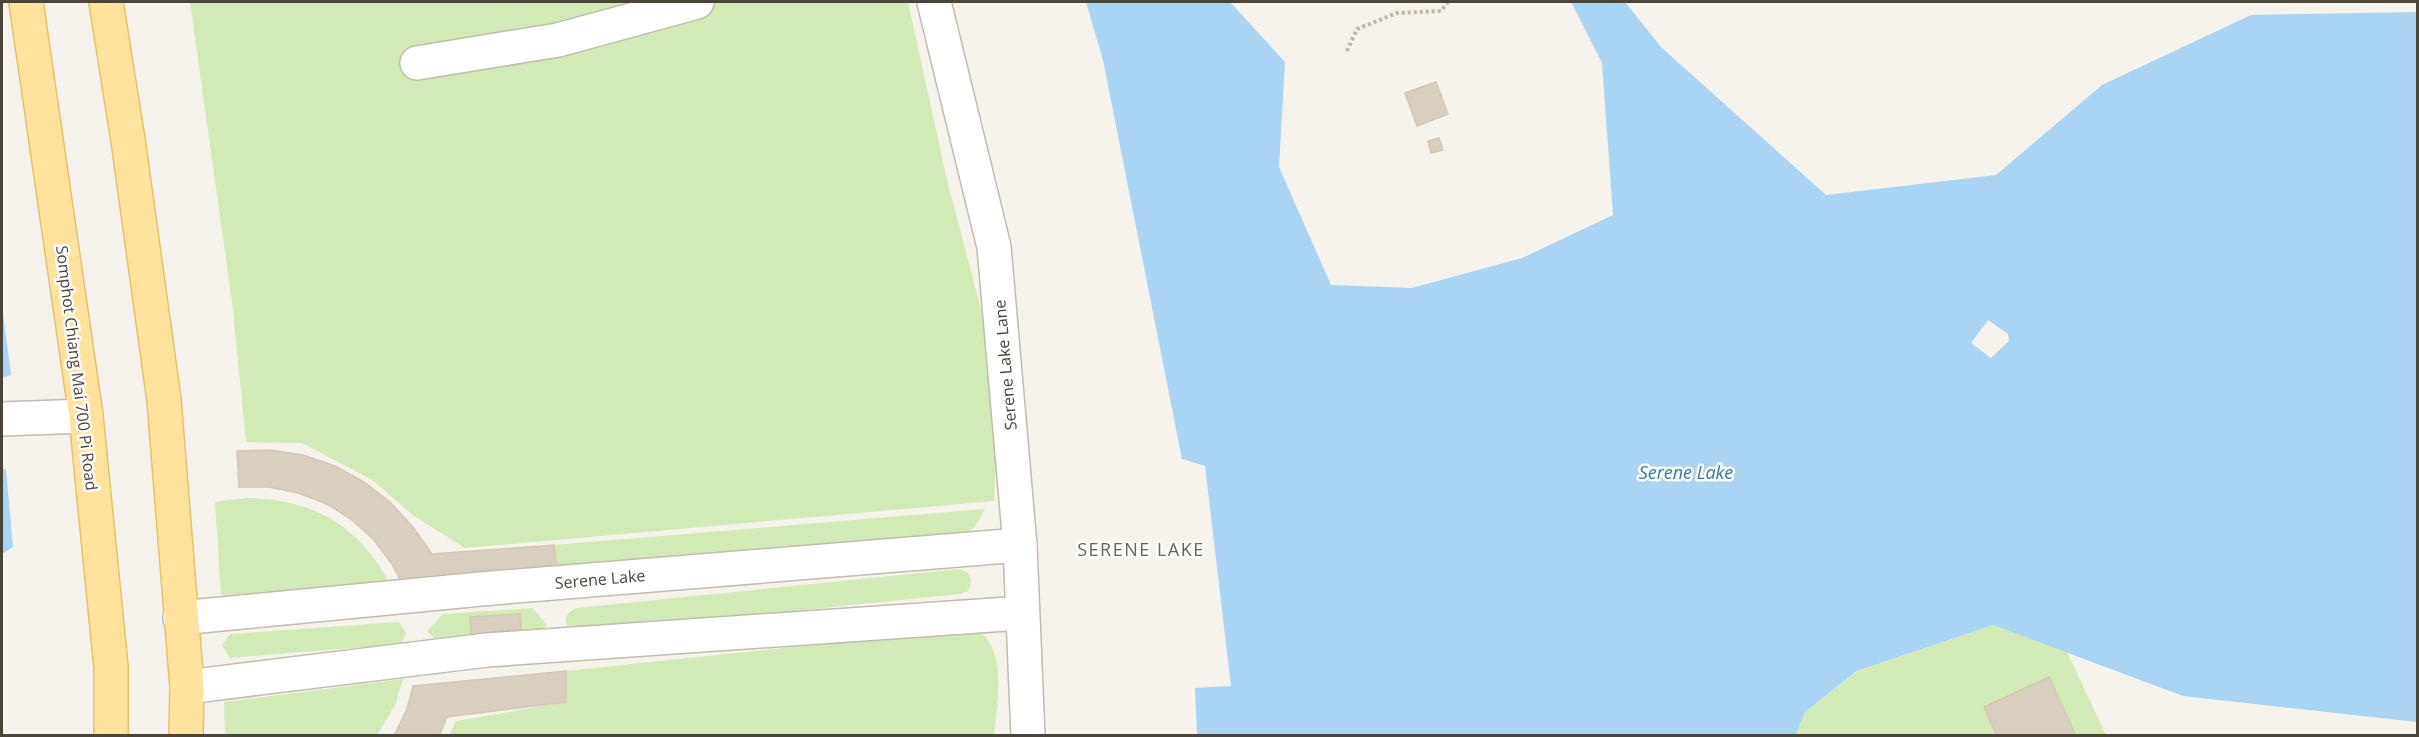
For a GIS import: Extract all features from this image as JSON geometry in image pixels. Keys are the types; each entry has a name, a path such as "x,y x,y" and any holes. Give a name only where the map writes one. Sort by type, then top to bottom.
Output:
{"main road":[{"name":"Somphot Chiang Mai 700 Pi Road","path":"26,2 86,416 111,667 111,735"},
{"path":"106,2 128,140 164,400 187,687 186,735"}],"street":[{"path":"417,63 558,40 697,2"},
{"name":"Serene Lake Lane","path":"934,2 994,247 1020,545 1021,613 1028,735"},
{"path":"2,419 86,416"},
{"name":"Serene Lake","path":"180,618 492,588 1020,545"},
{"path":"187,687 487,650 1021,613"}],"path":[{"path":"1347,51 1357,29 1397,13 1441,11 1448,2"}],"green space":[{"path":"190,2 908,2 947,180 999,378 994,501 465,548 414,516 372,480 302,443 246,442 232,302"},
{"path":"246,498 294,504 334,521 351,533 367,549 393,590 221,595 215,502"},
{"path":"985,509 975,527 963,535 557,575 554,545"},
{"path":"959,569 969,574 971,580 968,591 960,594 579,633 571,631 566,621 569,612 577,608"},
{"path":"533,608 547,625 537,642 443,647 427,631 443,614"},
{"path":"399,622 406,633 401,644 230,658 222,645 230,634"},
{"path":"1993,625 2067,652 2106,735 1796,736 1805,712 1858,671"},
{"path":"973,628 984,636 992,647 996,661 998,692 994,735 449,736 456,721 566,702 566,671"},
{"path":"403,679 395,705 377,735 225,735 224,702"}],"water":[{"name":"Serene Lake","path":"1086,2 1230,2 1285,62 1279,167 1331,285 1412,288 1522,258 1613,215 1602,63 1571,2 1625,2 1661,47 1826,195 1996,175 2102,85 2251,15 2417,12 2417,722 2183,696 1993,625 1857,671 1805,712 1796,735 1197,735 1195,688 1231,686 1205,466 1182,459 1103,60","holes":["1988,320 2008,334 2009,341 1991,358 1971,343"]},
{"path":"2,306 11,375 2,378"},
{"path":"2,468 6,470 13,547 2,554"}],"building":[{"path":"1436,82 1448,114 1417,126 1405,93"},
{"path":"1439,138 1443,150 1431,153 1428,141"},
{"path":"270,450 303,455 335,466 364,482 390,502 413,527 432,554 554,545 557,575 406,591 392,564 374,540 352,520 327,504 298,493 269,487 239,487 237,451"},
{"path":"520,614 522,644 472,647 470,617"},
{"path":"566,671 566,702 447,717 439,736 394,736 407,709 413,686"},
{"path":"2049,677 2076,736 1997,736 1984,707"}],"district":[{"name":"SERENE LAKE","path":"1141,549"}]}
